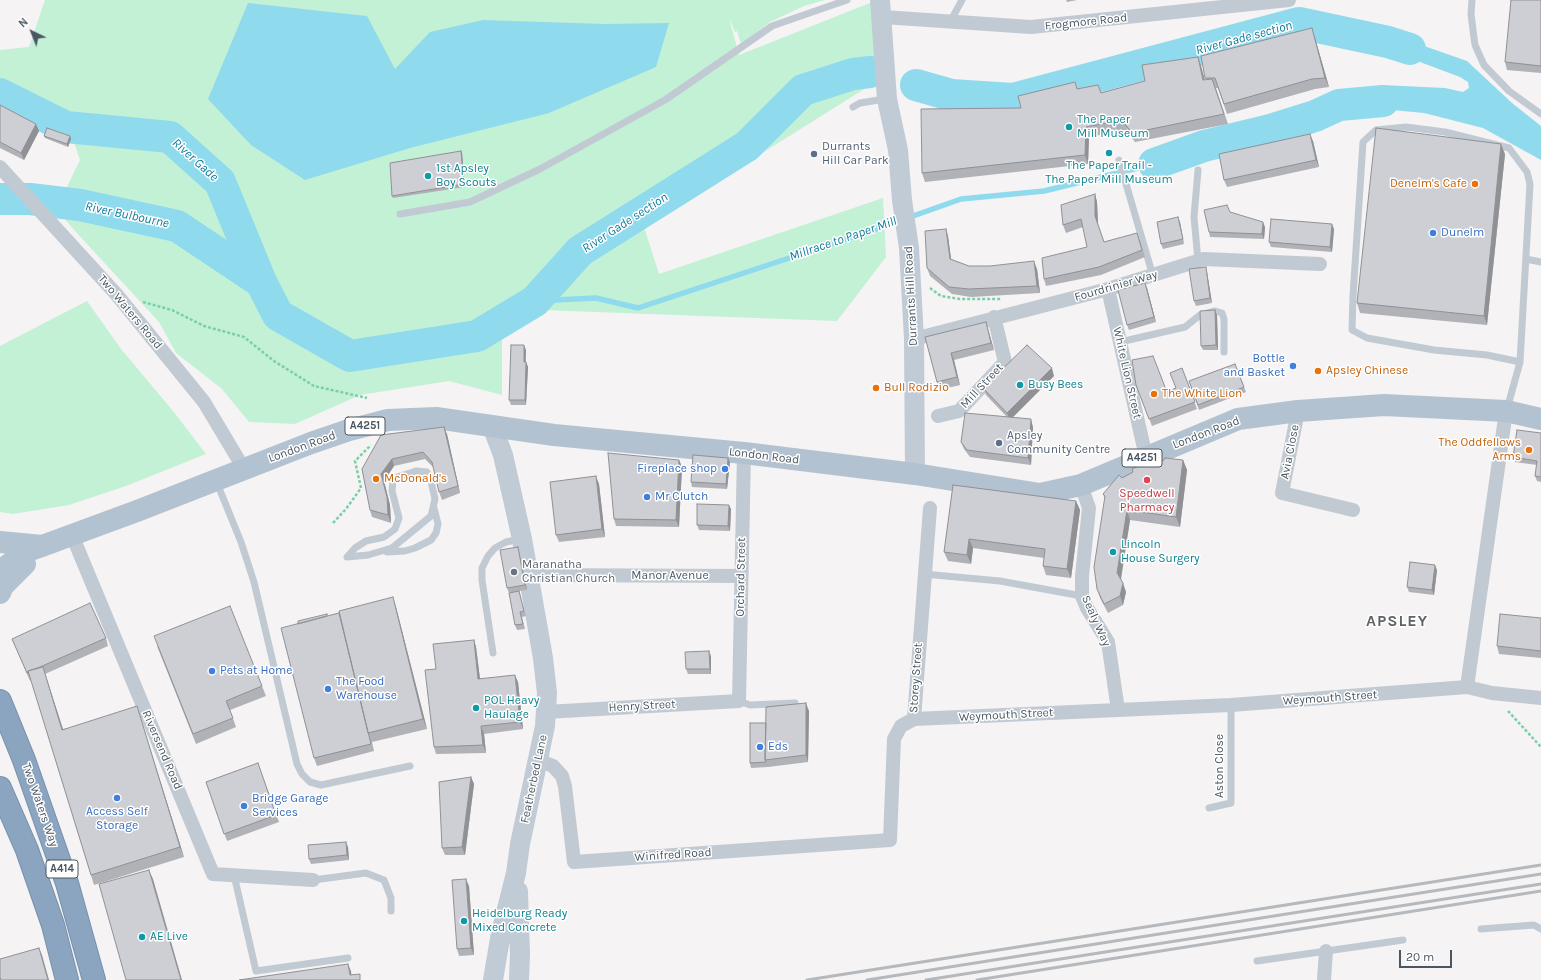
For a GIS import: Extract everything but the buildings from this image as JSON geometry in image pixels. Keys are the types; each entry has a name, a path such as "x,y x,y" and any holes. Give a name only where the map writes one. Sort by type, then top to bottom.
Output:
{"highway":[{"name":"Two Waters Way","path":"0,701 24,760 67,883 94,980"},
{"name":"A414","path":"0,788 27,850 51,918 67,980"}],"main road":[{"name":"London Road","path":"0,571 34,548 349,430 388,420 436,418 554,435 744,453 915,474 1040,494 1081,485 1146,456 1238,419 1298,411 1384,405 1506,411 1541,419"},
{"path":"0,542 34,548 0,593"},
{"name":"A4251","path":"0,552 34,548"}],"street":[{"name":"Frogmore Road","path":"881,9 950,22 1031,28 1240,3 1289,0"},
{"name":"Durrants Hill Road","path":"881,9 887,99 898,150 902,200 909,248 914,339 915,474"},
{"name":"Two Waters Road","path":"1,168 33,206 117,295 204,402 244,469"},
{"name":"Fourdrinier Way","path":"914,339 994,317 1108,289 1204,260 1320,264"},
{"name":"White Lion Street","path":"1108,289 1146,456"},
{"name":"Mill Street","path":"938,416 959,411 1005,362 994,317"},
{"name":"Avia Close","path":"1298,411 1282,493 1353,510"},
{"path":"1467,687 1506,411"},
{"name":"Featherbed Lane","path":"492,426 503,455 522,539 546,678 546,712 538,760 520,844 516,873 501,933 492,980"},
{"name":"Orchard Street","path":"739,700 740,576 744,453"},
{"name":"Sealy Way","path":"1081,485 1089,508 1082,576 1082,596 1087,608 1108,642 1118,710"},
{"name":"Storey Street","path":"890,840 894,739 901,726 914,719 930,508"},
{"name":"Riversend Road","path":"72,535 214,874 313,880"},
{"name":"Manor Avenue","path":"528,575 740,576"},
{"name":"Weymouth Street","path":"914,719 1231,705 1467,687 1492,693 1541,698"},
{"name":"Henry Street","path":"546,712 739,700"},
{"name":"Winifred Road","path":"538,760 553,766 562,776 565,786 574,862 890,840"},
{"name":"Featherbed Lane","path":"516,873 520,926 519,980"},
{"path":"1324,980 1326,951"}],"lane":[{"path":"400,214 470,202 540,169 665,100 772,26 847,0"},
{"path":"950,22 962,0"},
{"path":"1472,0 1471,14 1473,30 1476,45 1484,65 1509,91 1541,114"},
{"path":"853,107 860,103 887,99"},
{"path":"1506,411 1520,362 1530,184 1527,172 1509,148 1484,141 1445,132 1406,127 1376,130 1363,142 1352,330 1368,338 1434,350 1487,355 1520,362"},
{"path":"1119,160 1153,276"},
{"path":"1198,170 1194,217 1198,262"},
{"path":"1526,259 1541,262"},
{"path":"1120,342 1185,327 1200,315 1215,311 1222,313 1224,319 1224,352"},
{"path":"416,470 427,472 430,477 433,492 434,508 438,524 436,533 431,540 405,551 381,552 347,557 355,548 366,541 390,533 398,523 399,518 392,491 393,481 397,477 416,470"},
{"path":"216,480 254,582 297,764 302,774 310,782 321,785 410,766"},
{"path":"381,552 392,548 427,521 434,508"},
{"path":"493,653 482,580 482,568 488,556 495,548 506,542 522,539"},
{"path":"924,574 1000,581 1082,596"},
{"path":"739,700 750,705 795,703"},
{"name":"Aston Close","path":"1209,808 1231,803 1231,705"},
{"path":"313,880 366,873 384,880 391,898 391,911"},
{"path":"234,875 256,971 348,958"},
{"path":"1481,930 1534,924 1541,928"},
{"path":"1257,961 1403,940"}],"path":[{"path":"928,287 941,296 986,300 1010,298 1015,312"},
{"path":"117,295 172,310 204,326 244,337 274,361 314,386 367,398"},
{"path":"333,523 346,510 361,488 355,462 380,436 388,420"},
{"path":"1492,693 1541,747"}],"green space":[{"path":"45,0 825,0 804,6 770,22 741,44 737,31 735,32 729,18 739,55 875,1 885,76 644,227 659,274 883,198 886,257 837,321 542,310 502,335 502,395 449,381 360,395 295,424 249,422 222,389 176,353 159,322 49,201 66,189 80,160 68,125 0,89 0,50 29,47"},
{"path":"87,301 121,349 173,411 206,454 126,486 69,505 13,514 0,512 0,346"}],"water":[{"path":"248,3 367,16 395,69 430,32 483,20 605,24 669,23 656,67 549,113 410,148 305,180 251,145 208,99"},
{"path":"1346,27 1384,32 1467,61 1512,103 1541,126 1541,160 1483,128 1424,113 1339,105 1350,93 1381,85 1445,88 1463,92 1469,88 1468,82 1460,77 1420,62"}],"waterway":[{"name":"River Gade section","path":"916,85 951,95 1013,99 1299,23 1388,42 1410,49"},
{"name":"River Gade section","path":"0,94 66,127 170,137 220,182 261,282 278,315 350,356 477,336 535,301 580,251 747,146 803,90 853,74 870,72"},
{"path":"1154,164 1204,146 1270,130 1315,116 1339,105 1383,101"},
{"name":"Millrace to Paper Mill","path":"535,301 596,298 638,308 868,232 961,199 1044,191 1154,164"},
{"name":"River Bulbourne","path":"0,199 30,199 80,205 177,226 261,282"}],"railway":[{"path":"807,980 1541,865"},
{"path":"867,980 1541,874"},
{"path":"926,980 1541,884"},
{"path":"977,980 1541,891"}],"place":[{"name":"The Paper Mill Museum","path":"1069,127"},
{"name":"The Paper Trail - The Paper Mill Museum","path":"1109,153"},
{"name":"Durrants Hill Car Park","path":"814,154"},
{"name":"1st Apsley Boy Scouts","path":"428,176"},
{"name":"Denelm's Cafe","path":"1475,184"},
{"name":"Dunelm","path":"1433,233"},
{"name":"Bottle and Basket","path":"1293,366"},
{"name":"Apsley Chinese","path":"1318,371"},
{"name":"Busy Bees","path":"1020,385"},
{"name":"Bull Rodizio","path":"876,388"},
{"name":"The White Lion","path":"1154,394"},
{"name":"Apsley Community Centre","path":"999,443"},
{"name":"The Oddfellows Arms","path":"1529,450"},
{"name":"Fireplace shop","path":"725,469"},
{"name":"McDonald's","path":"376,479"},
{"name":"Speedwell Pharmacy","path":"1147,480"},
{"name":"Mr Clutch","path":"647,497"},
{"name":"Lincoln House Surgery","path":"1113,552"},
{"name":"Maranatha Christian Church","path":"514,572"},
{"name":"Pets at Home","path":"212,671"},
{"name":"The Food Warehouse","path":"328,689"},
{"name":"POL Heavy Haulage","path":"476,708"},
{"name":"Eds","path":"760,747"},
{"name":"Access Self Storage","path":"117,798"},
{"name":"Bridge Garage Services","path":"244,806"},
{"name":"Heidelburg Ready Mixed Concrete","path":"464,921"},
{"name":"AE Live","path":"142,937"}],"district":[{"name":"APSLEY","path":"1397,621"}],"water label":[{"name":"River Gade","path":"195,160"}]}
